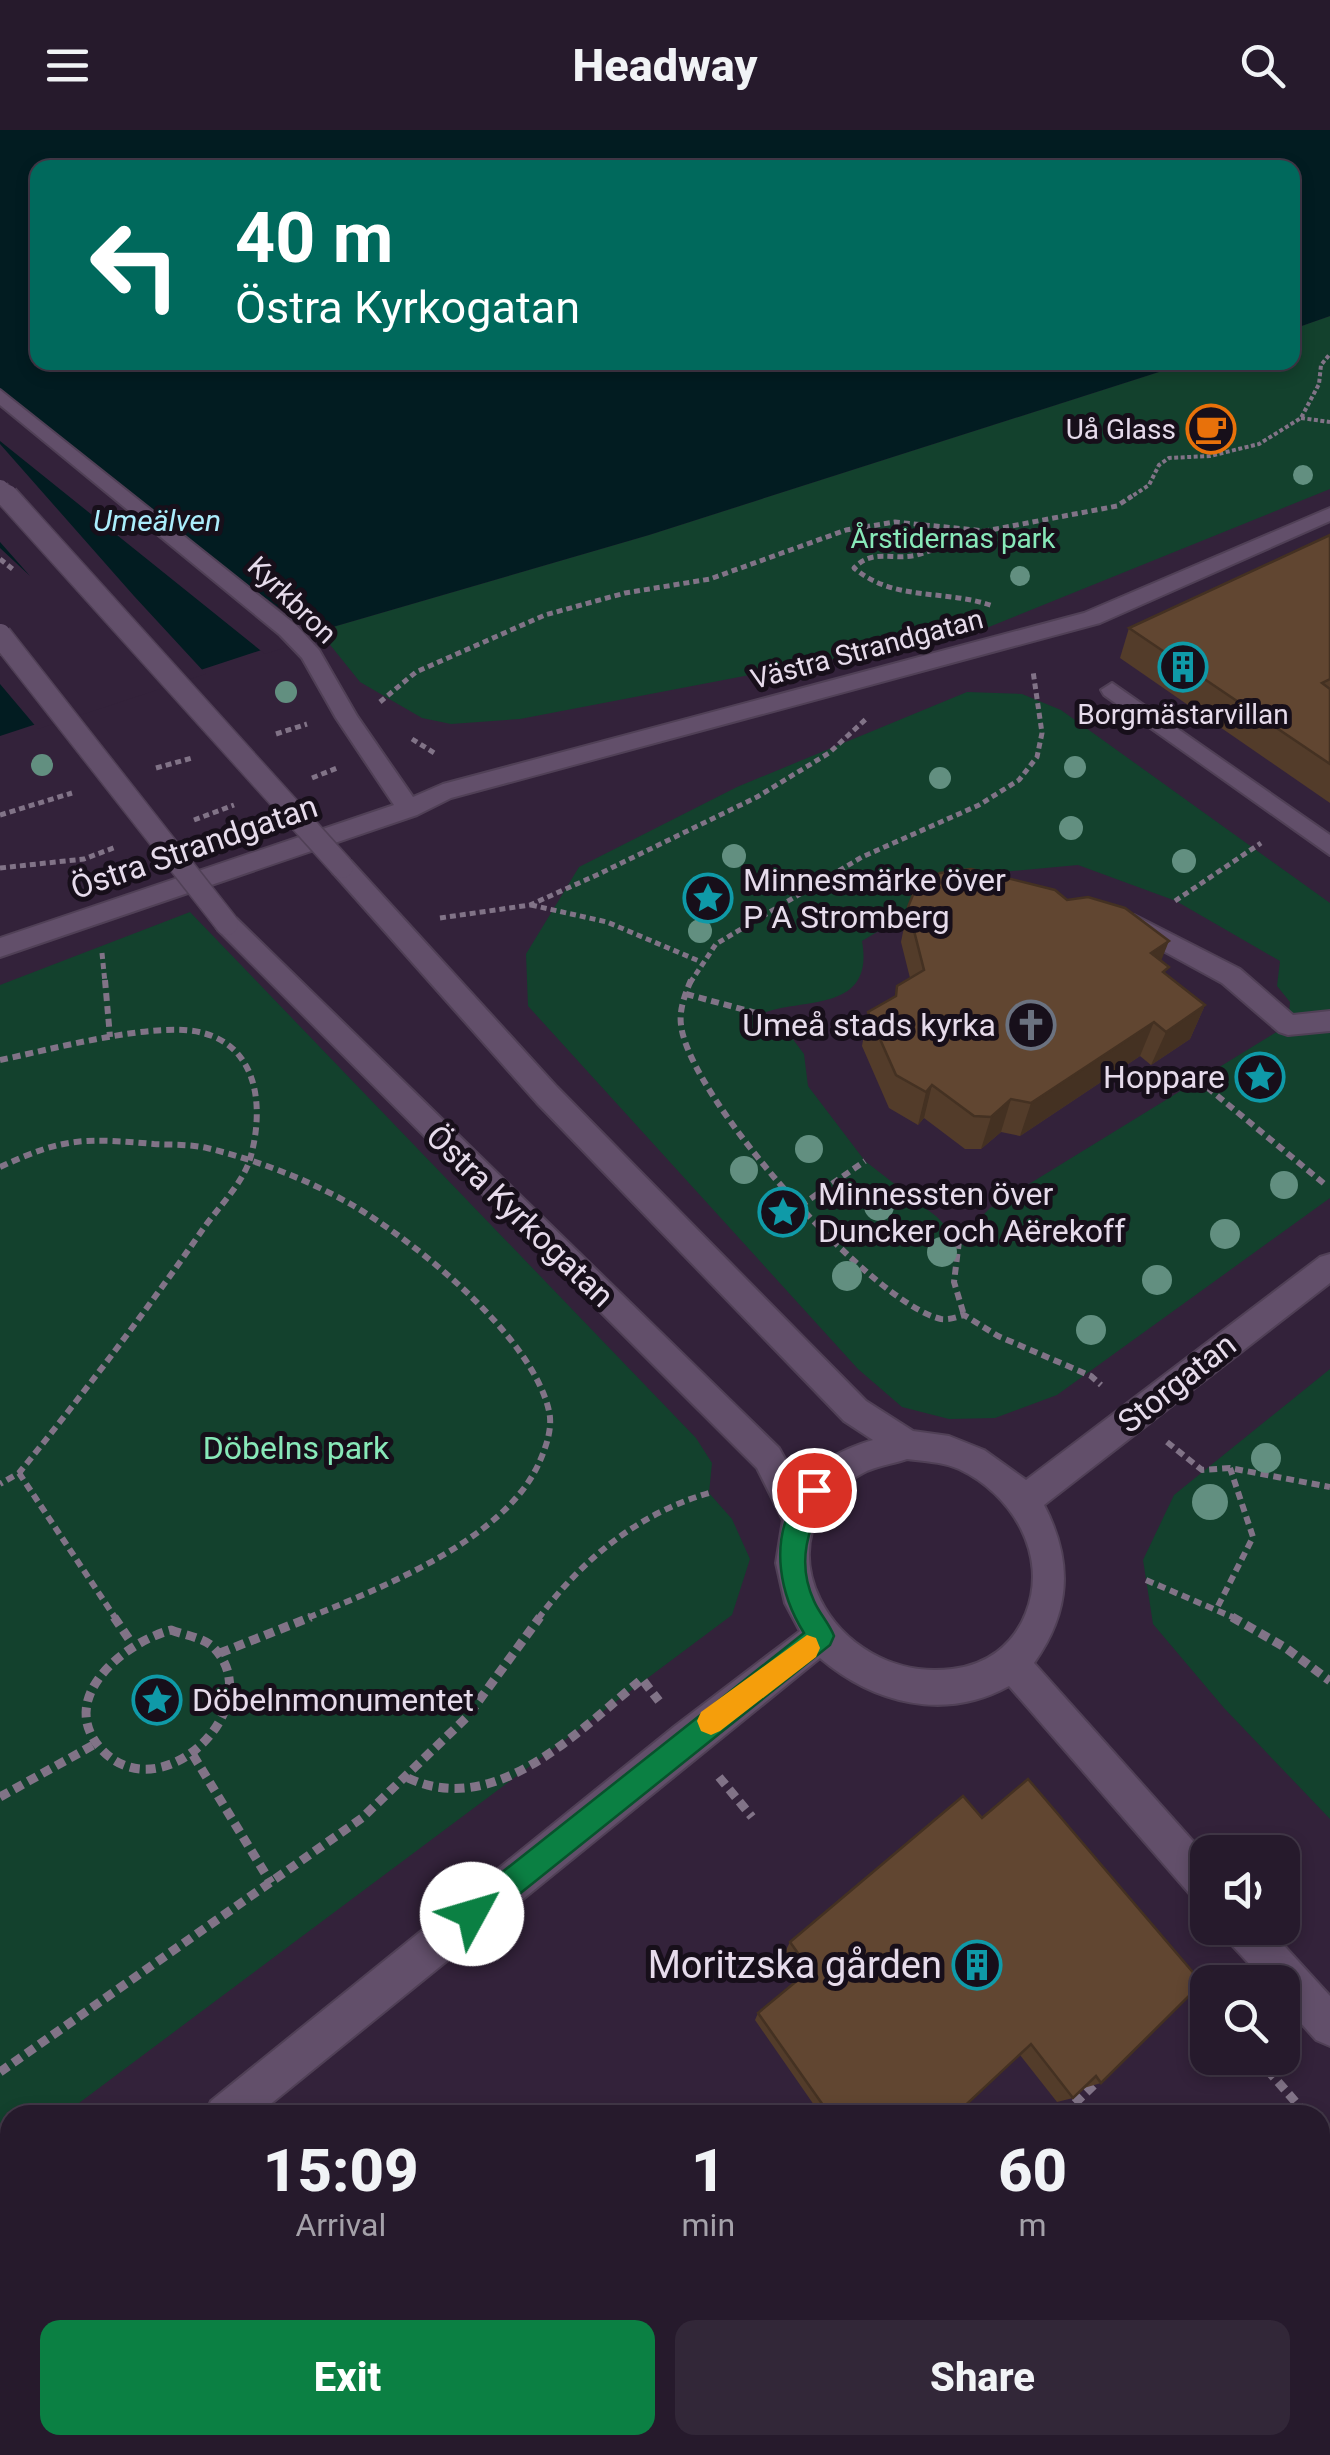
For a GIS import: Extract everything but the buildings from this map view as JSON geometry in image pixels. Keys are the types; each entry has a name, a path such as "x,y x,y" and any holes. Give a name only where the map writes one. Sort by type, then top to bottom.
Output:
{"street":[{"name":"Kyrkbron","path":"0,396 264,608 302,644 408,808"},
{"path":"0,489 587,1136 855,1411 907,1445"},
{"name":"Västra Strandgatan","path":"408,808 443,792 1092,618 1330,514"},
{"name":"Östra Kyrkogatan","path":"0,635 227,924 768,1458 798,1517"},
{"path":"1112,690 1330,847"},
{"name":"Östra Strandgatan","path":"0,948 408,808"},
{"path":"1115,920 1132,923 1230,976 1288,1025 1330,1021"},
{"name":"Storgatan","path":"1024,1502 1330,1266"},
{"path":"907,1445 942,1448 974,1460 998,1475 1024,1502 1044,1538 1052,1568 1050,1595 1038,1633 1012,1664 979,1682 909,1688 862,1671 821,1636 803,1608 795,1584 792,1552 798,1517 814,1490 836,1468 872,1450 907,1445"},
{"path":"237,2105 688,1739 821,1636"},
{"path":"1012,1664 1190,1867"},
{"path":"1258,1945 1330,2026"}],"path":[{"path":"1003,611 976,598 892,590 873,583 854,568 861,560 878,554 911,556 939,548 949,538 1117,506 1148,484 1168,458 1210,456 1258,444 1301,418 1319,384 1321,365 1330,354"},
{"path":"1301,418 1330,422"},
{"path":"262,738 318,721 371,715 385,694 416,672 544,615 626,593 710,579 846,530 895,522 985,531"},
{"path":"964,1315 942,1320 898,1297 850,1258 800,1206 734,1124 688,1052 681,1027 686,994 700,961 716,944 861,857 1004,793 1030,770 1040,746 1041,718 1031,665"},
{"path":"700,961 607,922 530,905 757,797 830,753 862,720"},
{"path":"147,771 204,754"},
{"path":"304,780 341,767 436,754"},
{"path":"0,815 73,793"},
{"path":"194,820 249,800"},
{"path":"1176,901 1294,820"},
{"path":"0,868 84,859 121,846"},
{"path":"102,949 110,1036"},
{"path":"686,994 760,1014"},
{"path":"0,1060 110,1036 184,1030 213,1035 235,1048 250,1067 257,1118 249,1162 123,1344 19,1473 0,1484"},
{"path":"1197,1079 1327,1186"},
{"path":"0,1167 26,1155 87,1138 204,1148 249,1162 355,1207 400,1239 510,1340 532,1370 550,1414 546,1447 531,1480 510,1507 481,1531 436,1558 220,1653"},
{"path":"800,1206 865,1161"},
{"path":"959,1241 954,1282 964,1315 998,1336 1091,1376 1202,1470 1230,1468 1330,1487"},
{"path":"1218,1606 1253,1538 1230,1468"},
{"path":"19,1473 131,1642"},
{"path":"0,2072 362,1818 408,1778 466,1717 545,1610 599,1551 674,1503 709,1493"},
{"path":"1146,1580 1218,1606 1290,1648 1330,1681"},
{"path":"171,1630 207,1640 230,1672 228,1705 212,1738 193,1755 149,1770 128,1768 110,1758 96,1743 88,1722 89,1700 104,1667 131,1642 171,1630"},
{"path":"408,1778 435,1790 463,1789 508,1778 642,1679"},
{"path":"0,1796 96,1743"},
{"path":"193,1755 271,1883"},
{"path":"1184,1974 1190,1986"},
{"path":"1271,2075 1295,2105"},
{"path":"1075,2105 1102,2078"}],"green space":[{"name":"Årstidernas park","path":"1330,316 1330,489 979,631 520,719 451,724 422,718 360,682 319,631 649,535 1165,370 1300,370 1300,327"},
{"path":"967,692 1022,694 1061,710 1330,903 1330,1198 1057,1395 995,1418 949,1419 902,1407 858,1369 528,1006 526,954 579,867 737,787","holes":["1078,865 1176,901 1280,961 1277,986 1290,1002 1288,1025 990,1208 959,1240 937,1217 865,1161 808,1086 804,1054 789,1034 773,1027 761,1014 832,999 847,992 857,981 863,964 862,941 947,890 991,873"]},
{"name":"Döbelns park","path":"190,912 696,1438 712,1463 709,1493 732,1519 750,1559 732,1615 76,2105 0,2105 0,985"},
{"path":"1330,1369 1330,1819 1224,1708 1153,1624 1143,1560 1174,1495"}],"water":[{"name":"Umeälven","path":"0,130 1330,130 1330,316 1300,327 1300,160 30,160 30,370 1165,370 649,535 319,631 0,736"}],"pier":[{"path":"0,396 318,637 265,654 0,441"},
{"path":"0,444 206,674 38,729 0,684 0,548 30,576 0,542"}],"slow traffic":[{"path":"711,1721 807,1648"}],"place":[{"name":"Uå Glass","path":"1211,429"},
{"name":"Borgmästarvillan","path":"1183,667"},
{"name":"Minnesmärke över P A Stromberg","path":"708,898"},
{"name":"Umeå stads kyrka","path":"1031,1025"},
{"name":"Hoppare","path":"1260,1077"},
{"name":"Minnessten över Duncker och Aërekoff","path":"783,1212"},
{"name":"Döbelnmonumentet","path":"157,1700"},
{"name":"Moritzska gården","path":"977,1965"}],"route":[{"path":"472,1914 821,1636 803,1608 795,1584 792,1552 798,1517 814,1490"}]}
